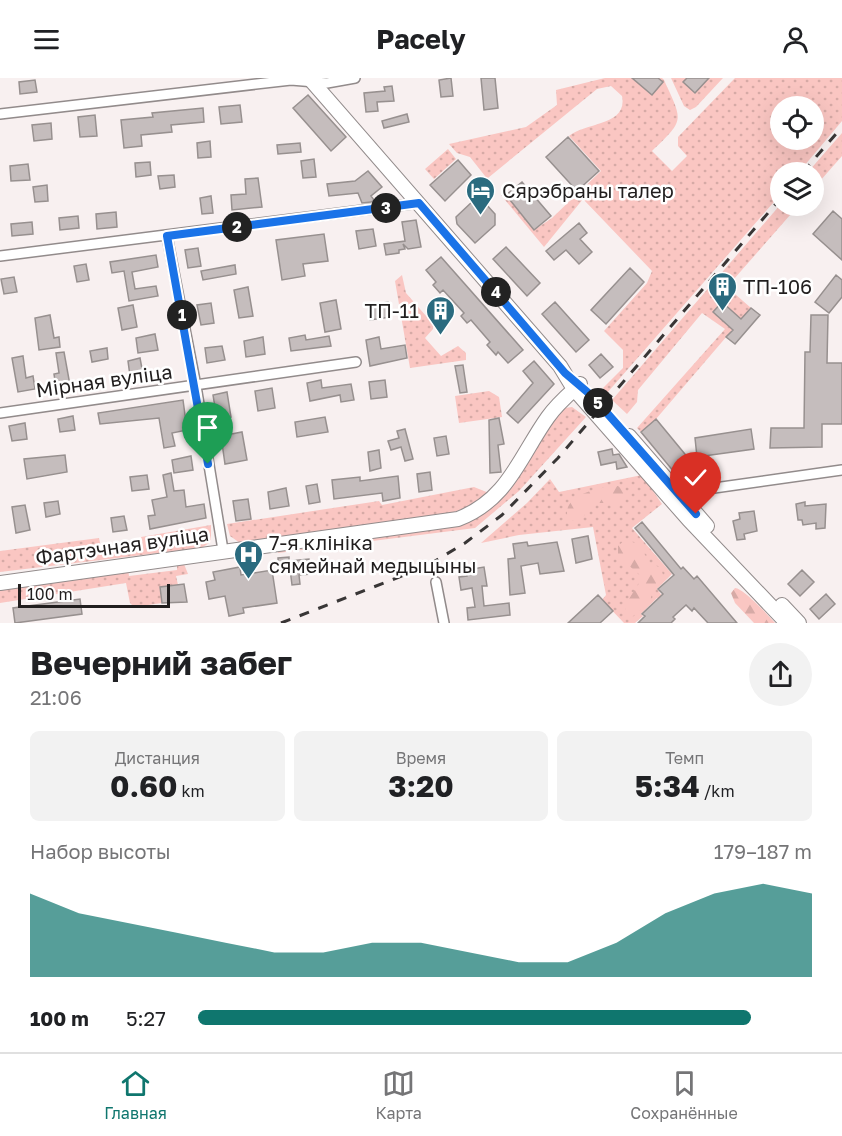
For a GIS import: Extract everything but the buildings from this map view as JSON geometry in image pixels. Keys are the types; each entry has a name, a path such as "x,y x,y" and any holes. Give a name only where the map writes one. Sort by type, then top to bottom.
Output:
{"main road":[{"path":"311,79 577,387 786,623"},
{"name":"Фартэчная вуліца","path":"0,583 223,550 434,524 470,514 482,507 505,486 548,417 577,387"},
{"path":"677,498 799,623"}],"street":[{"path":"0,114 291,80 311,79 327,83 355,78"},
{"path":"0,256 419,203"},
{"path":"167,236 196,386 223,550"},
{"name":"Мірная вуліца","path":"0,412 356,362"},
{"path":"677,498 693,491 842,470"},
{"path":"436,582 444,623"}],"green space":[{"path":"605,78 662,78 675,104 678,119 675,126 652,151 672,171 687,156 678,146 678,137 735,78 842,78 842,121 824,142 824,96 770,96 770,150 818,150 807,162 770,162 770,206 607,393 603,388 623,368 623,350 604,331 647,283 652,271 583,199 544,247 501,195 506,195 534,230 552,218 601,171 569,136 576,131 604,122 619,113 622,96 611,86 597,89 472,191 485,176 470,157 457,153 449,144 526,127 557,105 556,90"},
{"path":"671,78 723,78 696,107 690,110 684,106"},
{"path":"842,133 842,156 824,176 824,162 817,162"},
{"path":"448,149 456,159 434,179 425,169"},
{"path":"771,216 789,216 727,287 751,308 656,419 641,432 637,428 725,329 702,313 638,390 637,402 627,414 612,400"},
{"path":"402,275 406,293 433,324 433,329 425,338 441,356 458,346 466,353 466,360 410,368 395,281"},
{"path":"489,391 499,397 502,417 459,423 455,396"},
{"path":"572,407 586,417 519,491 475,528 278,553 279,550 454,525 473,518 503,496 557,416 565,408"},
{"path":"642,475 662,504 632,528 672,574 657,589 663,597 660,600 657,598 635,623 624,623 602,600 606,595 593,527 519,535 481,543 527,503 550,479 559,492"},
{"path":"618,486 625,492 620,503 596,503 578,522 568,519 567,510 576,498 593,490"},
{"path":"474,487 489,493 465,508 440,517 240,543 230,536 227,524 379,501 382,505"},
{"path":"211,525 211,542 201,548 0,572 0,551 99,538 102,553 142,547 141,537"},
{"path":"626,539 639,545 650,563 661,568 663,575 653,588 650,602 632,617 626,615 626,604 640,582 641,576 618,556 618,546"},
{"path":"177,563 184,564 188,574 176,576 178,585 160,587 162,603 134,607 130,603 126,583 0,603 0,589 128,569 129,576 177,570"},
{"path":"735,588 749,597 775,623 754,623 735,603 731,593"}],"railway":[{"path":"812,162 842,127"},
{"path":"281,623 425,567 465,543 502,515 558,458 770,211"}],"place":[{"name":"Сярэбраны талер","path":"481,216"},
{"name":"ТП-106","path":"722,312"},
{"name":"ТП-11","path":"440,336"},
{"name":"7-я клініка сямейнай медыцыны","path":"248,580"}],"route":[{"path":"208,464 196,386 167,236 419,203 565,373 592,396 696,514"}]}
